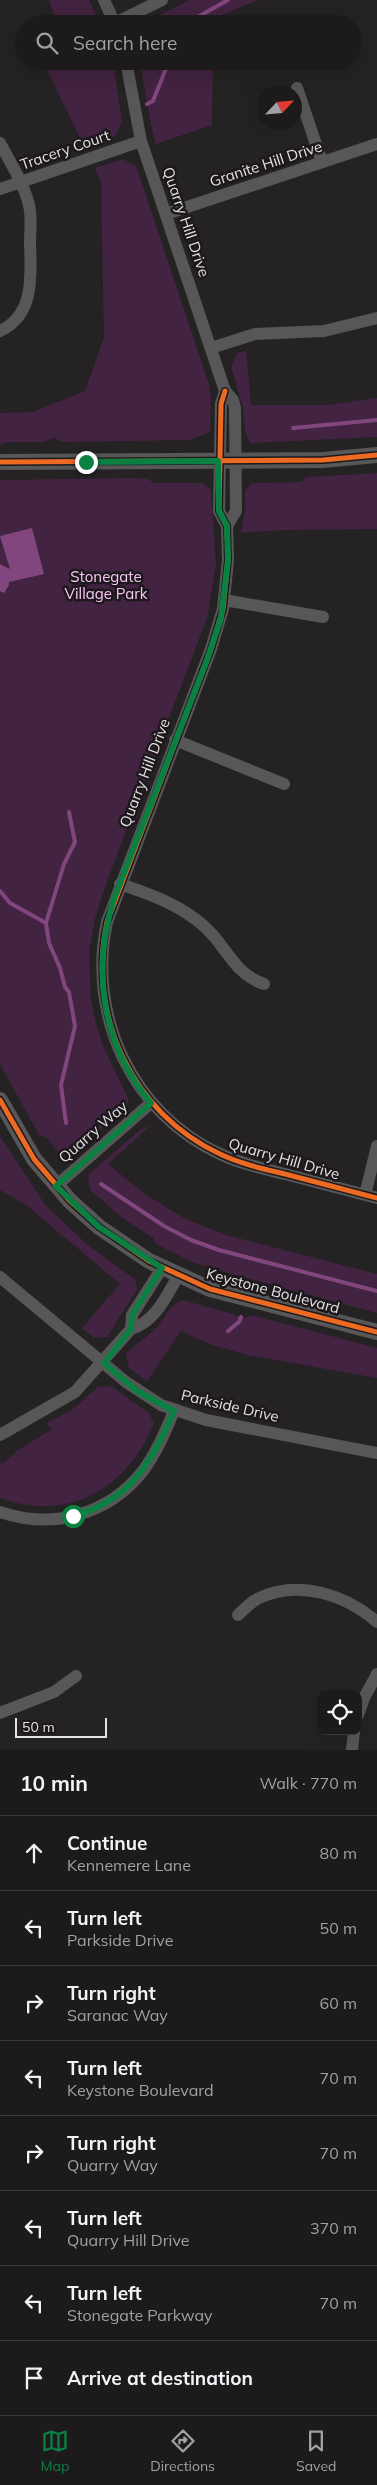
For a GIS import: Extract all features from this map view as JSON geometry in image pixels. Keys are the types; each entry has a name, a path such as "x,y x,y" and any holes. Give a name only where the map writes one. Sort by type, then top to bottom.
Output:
{"street":[{"path":"104,0 111,15"},
{"path":"131,15 162,0"},
{"name":"Quarry Hill Drive","path":"128,70 141,141 225,391 233,400 237,418 236,511 227,526"},
{"path":"302,100 322,162"},
{"name":"Tracery Court","path":"0,189 141,141"},
{"path":"0,143 29,205 30,288 20,314 0,331"},
{"name":"Granite Hill Drive","path":"166,214 377,144"},
{"path":"211,348 255,334 324,331 377,318"},
{"name":"Quarry Hill Drive","path":"225,391 221,404 218,461 219,511 227,526 228,560 224,600 211,650 120,884 104,934 101,964 102,990 109,1026 131,1075 151,1103 183,1132 221,1155 246,1164 371,1196"},
{"path":"0,462 323,460 377,455"},
{"path":"224,600 323,617"},
{"path":"175,740 284,784"},
{"path":"120,884 158,898 190,915 218,940 245,976 264,984"},
{"name":"Keystone Boulevard","path":"0,1100 34,1159 56,1186 99,1227 162,1268 230,1296 377,1332"},
{"name":"Quarry Way","path":"56,1186 151,1103"},
{"path":"371,1196 377,1146"},
{"path":"0,1434 75,1392 104,1363 131,1329 132,1315 162,1268"},
{"path":"131,1329 144,1325 155,1314 178,1276"},
{"name":"Parkside Drive","path":"0,1277 137,1391 174,1411 206,1420 377,1453"},
{"path":"0,1512 27,1518 51,1520 78,1515 102,1505 126,1488 142,1472 156,1450 174,1411"},
{"path":"238,1614 257,1599 270,1593 301,1590 317,1591 344,1600 377,1622"},
{"path":"362,1704 377,1674"},
{"path":"0,1713 54,1692 76,1676"},
{"path":"352,1750 354,1735"}],"green space":[{"path":"49,0 89,0 96,15 54,15"},
{"path":"190,0 258,0 223,15 160,15"},
{"path":"49,70 114,70 122,122 115,136 84,146 48,72"},
{"path":"142,70 213,70 212,125 156,144"},
{"path":"123,159 136,166 209,385 211,396 210,432 190,440 62,442 54,438 43,442 8,442 0,445 0,413 33,412 85,391 104,337 101,183 95,168"},
{"path":"246,351 251,405 328,405 377,398 377,437 250,443 245,430 243,408 231,366 237,353"},
{"path":"377,473 377,529 285,530 241,533 245,510 245,491 252,483 302,482 306,477"},
{"name":"Stonegate Village Park","path":"147,479 155,483 203,483 211,490 216,566 207,618 106,884 95,919 89,952 91,1000 96,1024 103,1046 128,1098 128,1105 72,1155 61,1155 46,1137 39,1135 0,1064 0,480"},
{"path":"150,1126 108,1164 145,1194 184,1218 226,1235 377,1274 377,1313 192,1262 156,1244 153,1238 120,1216 90,1190 88,1175 141,1129"},
{"path":"0,1136 46,1206 90,1247 136,1280 137,1290 107,1337 94,1338 82,1328 120,1284 26,1205 0,1190"},
{"path":"183,1300 246,1318 251,1315 377,1348 377,1378 248,1355 212,1345 181,1331 147,1381 129,1368 126,1354 149,1335 168,1312 178,1302"},
{"path":"111,1386 149,1413 154,1424 142,1447 128,1466 111,1483 92,1495 72,1503 49,1506 25,1505 0,1498 0,1462 2,1464 18,1450 51,1430 47,1423 73,1409 98,1387"}],"shaded area":[{"path":"32,528 44,574 9,582 4,593 0,591 0,564 10,569 0,536"}],"waterway":[{"path":"201,15 228,0"},
{"path":"147,104 153,101 165,70"},
{"path":"293,428 377,420"},
{"path":"66,1123 61,1085 75,1026 69,992 65,987 60,968 49,943 46,923 64,864 75,842 69,812"},
{"path":"0,891 10,903 46,923"},
{"path":"101,1184 164,1226 191,1240 219,1250 377,1291"},
{"path":"228,1331 239,1322 241,1317"}],"cycle path":[{"path":"225,391 221,404 219,511 227,526 228,560 223,609 211,649 107,922 103,957 104,992 111,1026 123,1058 140,1087 162,1114 189,1136 228,1158 377,1198"},
{"path":"0,462 323,460 377,455"},
{"path":"0,1100 34,1159 70,1201 99,1227 149,1261 210,1289 377,1332"}],"route":[{"path":"73,1516 94,1510 118,1495 135,1480 156,1450 174,1411 137,1391 104,1363 131,1329 132,1315 162,1268 99,1227 56,1186 151,1103 128,1069 109,1026 101,977 104,934 114,899 218,629 228,560 227,526 219,511 218,461 86,462"}]}
